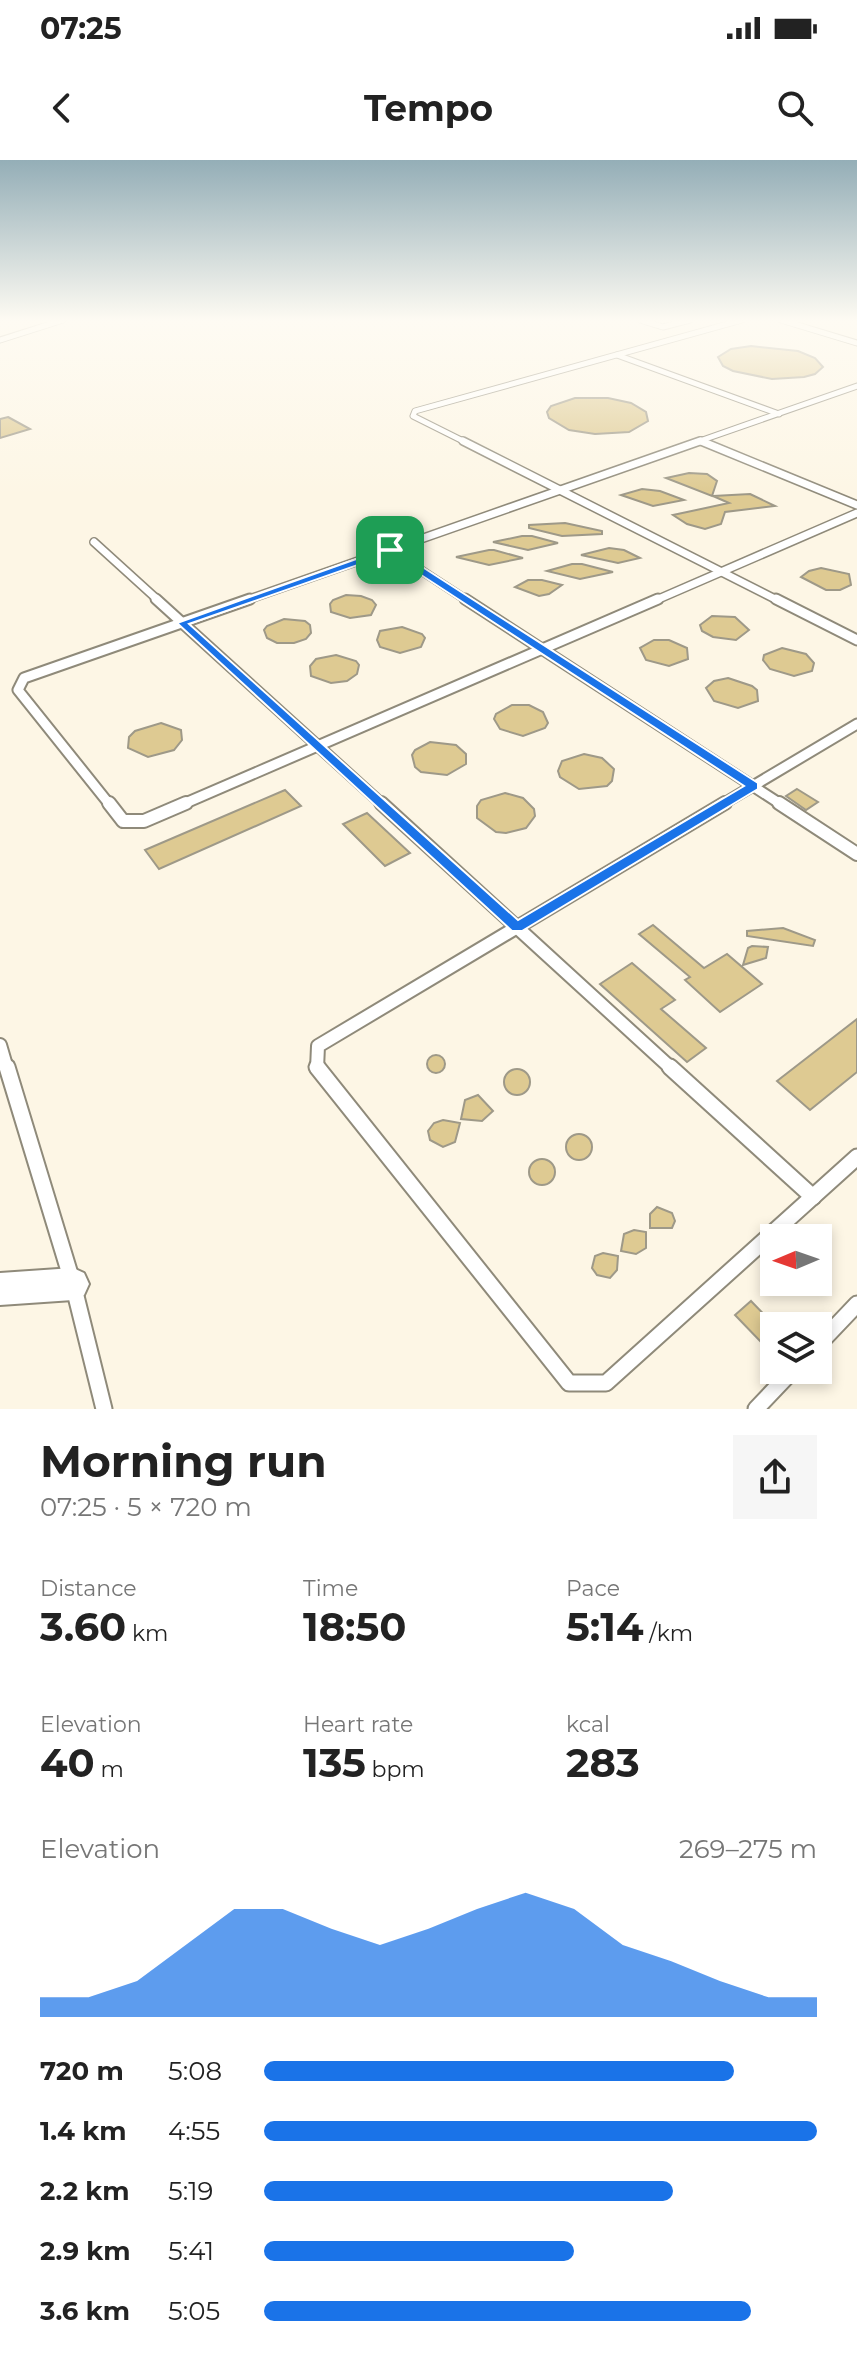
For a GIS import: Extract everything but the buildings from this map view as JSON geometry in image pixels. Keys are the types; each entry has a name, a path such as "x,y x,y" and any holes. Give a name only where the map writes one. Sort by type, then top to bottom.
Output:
{"street":[{"path":"0,1289 73,1284"}],"lane":[{"path":"533,378 415,411 413,416 857,640"},
{"path":"681,378 779,414"},
{"path":"857,386 24,678 18,690 123,821 144,821 857,513"},
{"path":"701,441 857,505"},
{"path":"94,542 813,1197"},
{"path":"390,550 857,854"},
{"path":"857,724 318,1046 317,1069 569,1383 606,1383 857,1157"},
{"path":"0,1045 73,1284 104,1409"},
{"path":"832,1330 857,1304"},
{"path":"756,1409 780,1384"}],"route":[{"path":"390,550 753,786 517,927 182,623 390,550"}]}
